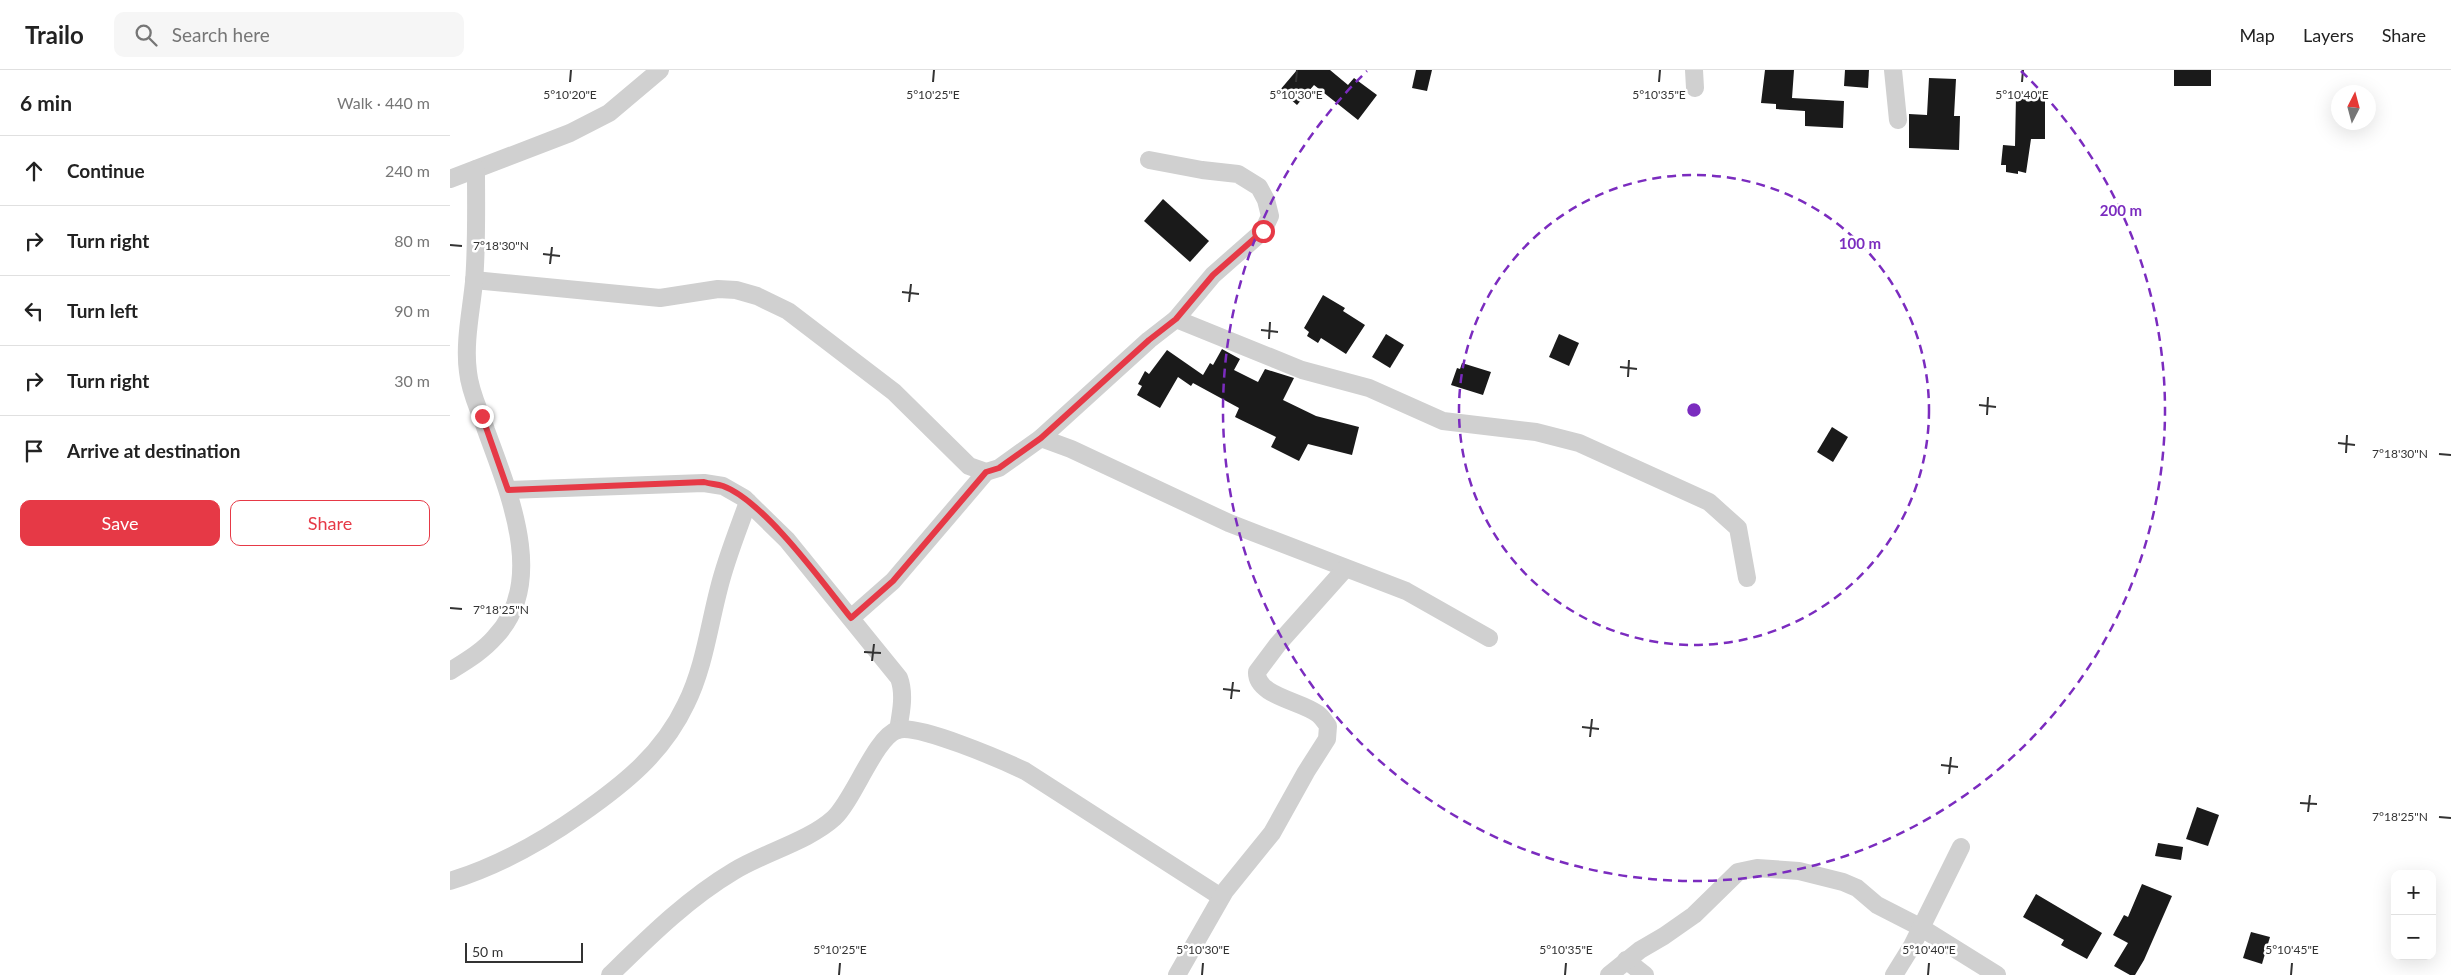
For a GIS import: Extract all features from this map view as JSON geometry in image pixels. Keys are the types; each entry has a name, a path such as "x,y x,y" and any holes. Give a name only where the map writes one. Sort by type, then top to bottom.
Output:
{"street":[{"path":"450,179 570,133 609,113 660,70"},
{"path":"1694,70 1695,88"},
{"path":"1893,70 1898,120"},
{"path":"851,618 893,581 986,472 999,468 1041,438 1149,340 1176,319 1213,275 1263,231 1270,216 1260,187 1238,174 1202,170 1148,160"},
{"path":"450,671 469,659 496,637 511,615 520,596 522,564 518,527 508,490 470,389 467,371 467,340 474,280 476,169"},
{"path":"474,280 660,298 718,289 736,290 757,296 788,311 894,392 969,466 986,472"},
{"path":"1176,319 1302,370 1369,388 1443,421 1536,432 1579,443 1709,502 1738,528 1747,578"},
{"path":"1041,438 1071,449 1229,523 1344,569 1378,579 1406,591 1489,638"},
{"path":"508,490 704,482 723,486 748,502 788,540 899,678 902,685 898,730"},
{"path":"450,881 504,861 541,842 642,768 668,737 687,703 698,672 719,586 748,502"},
{"path":"1177,975 1221,897 1272,833 1306,772 1328,739 1328,726 1318,714 1266,690 1259,683 1257,672 1278,644 1344,569"},
{"path":"610,975 679,909 701,892 736,870 826,825 847,803 889,734 898,730 924,733 998,758 1025,771 1221,897"},
{"path":"1894,975 1961,847"},
{"path":"1609,975 1626,960 1694,915 1738,872 1757,868 1799,871 1843,882 1857,888 1877,905 1920,927 1997,975"},
{"path":"1626,960 1645,975"}],"building":[{"path":"1297,70 1330,70 1348,85 1354,78 1377,95 1358,120 1314,85 1297,105 1280,90"},
{"path":"1416,70 1432,70 1427,91 1412,88"},
{"path":"1765,70 1794,70 1792,98 1844,101 1843,128 1805,126 1805,111 1776,109 1776,104 1761,103"},
{"path":"1845,70 1869,70 1868,88 1844,86"},
{"path":"2174,70 2211,70 2211,86 2174,86"},
{"path":"1929,78 1956,79 1954,116 1960,116 1959,150 1909,148 1909,114 1927,115"},
{"path":"2016,96 2045,96 2045,139 2031,139 2026,173 2018,171 2018,174 2006,172 2006,165 2001,165 2003,145 2015,146"},
{"path":"1163,199 1209,241 1190,262 1144,221"},
{"path":"1323,295 1345,308 1343,311 1365,325 1346,354 1321,338 1318,343 1307,336 1309,332 1304,328"},
{"path":"1386,334 1404,345 1390,368 1372,357"},
{"path":"1559,334 1579,343 1569,366 1549,357"},
{"path":"1222,349 1240,359 1234,370 1258,382 1265,369 1294,378 1283,400 1316,416 1359,427 1352,455 1308,444 1299,461 1271,447 1276,437 1235,417 1239,408 1193,383 1191,386 1178,377 1160,408 1137,395 1142,386 1138,384 1145,371 1149,374 1167,350 1203,375 1210,363 1213,365"},
{"path":"1462,363 1491,372 1483,395 1451,385 1457,368 1460,369"},
{"path":"1832,427 1848,437 1833,462 1817,452"},
{"path":"2197,807 2219,815 2208,846 2186,839"},
{"path":"2158,843 2183,847 2181,860 2155,856"},
{"path":"2142,884 2172,896 2144,960 2135,975 2130,975 2114,966 2128,943 2113,935 2124,915 2128,917"},
{"path":"2036,894 2102,933 2087,959 2061,945 2064,940 2023,917"},
{"path":"2251,932 2270,937 2262,964 2243,958"}],"route":[{"path":"482,416 508,490 704,482 723,486 744,498 788,540 851,618 893,581 986,472 999,468 1041,438 1149,340 1176,319 1213,275 1235,258 1263,231"}]}
